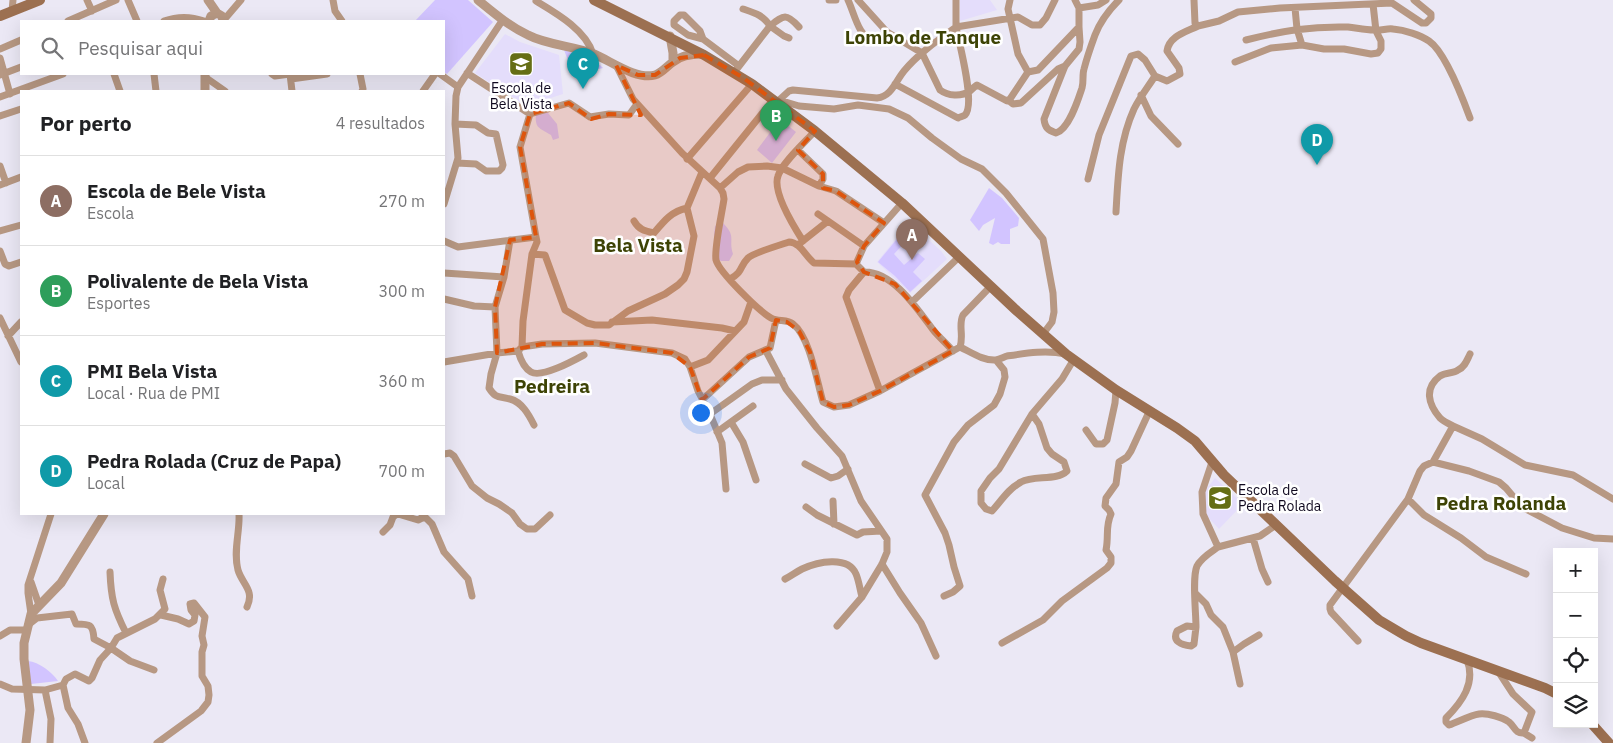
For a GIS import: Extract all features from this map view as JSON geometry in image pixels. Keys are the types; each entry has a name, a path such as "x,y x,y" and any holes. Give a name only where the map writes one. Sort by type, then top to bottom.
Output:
{"main road":[{"path":"0,16 40,0"},
{"path":"594,0 736,69 752,84 815,131 902,203 1070,357 1149,412 1187,434 1212,462 1276,525 1343,589 1390,628 1421,643 1553,692"},
{"path":"1596,728 1609,743"}],"street":[{"path":"12,11 13,0"},
{"path":"86,0 92,11"},
{"path":"70,20 116,0"},
{"path":"128,0 136,20"},
{"path":"167,20 177,17 213,18 232,10 241,0"},
{"path":"333,0 335,11 341,20"},
{"path":"478,0 502,21 530,37 593,54 638,75 655,75 666,69 673,62 688,55 704,55"},
{"path":"829,0 836,0"},
{"path":"848,0 860,30 868,40 874,42 887,32"},
{"path":"858,0 887,32 922,53 940,90 945,94 952,96 970,92 977,85 1014,104 1020,104 1058,69 1065,66"},
{"path":"895,84 958,118 965,115 968,110 970,92 956,27 956,0"},
{"path":"1010,0 1008,9 1018,54 1028,72"},
{"path":"710,178 776,101 789,91 877,98 888,95 902,73 922,53 956,27 1018,17 1032,25 1040,26 1055,0"},
{"path":"1075,0 1079,8 1080,46 1065,66 1044,119 1044,126 1056,133 1064,129 1071,116 1083,86 1084,67 1096,33 1110,9 1119,0"},
{"path":"1079,8 1098,5 1106,0"},
{"path":"1194,0 1195,23 1198,26"},
{"path":"1088,179 1099,135 1132,56 1138,54 1145,60 1155,76 1167,81 1180,74 1179,68 1166,51 1168,44 1177,36 1198,26 1219,21 1238,12 1280,4 1295,8 1392,3 1422,23 1426,23 1432,18 1431,14 1414,0"},
{"path":"536,1 577,31 591,46 593,54"},
{"path":"209,2 213,18"},
{"path":"1236,62 1271,48 1302,45 1371,54 1378,53 1381,49 1381,42 1376,31 1373,4"},
{"path":"1295,8 1297,29 1302,45"},
{"path":"743,9 764,18 770,26 789,38"},
{"path":"703,39 736,69 770,26 782,17 787,16 791,18 799,27"},
{"path":"445,201 457,162 455,124 458,87 502,21"},
{"path":"1008,100 1028,72 1038,70 1079,27"},
{"path":"1246,40 1279,31 1349,27 1376,31 1392,28 1419,36 1430,42 1456,81 1470,118"},
{"path":"670,36 674,53 673,62"},
{"path":"0,49 20,40"},
{"path":"0,58 2,74 10,94"},
{"path":"616,66 637,104 687,158 720,188 724,199 716,260 750,302 770,318 793,324 799,331 810,352 823,402 834,407 849,405 880,391 953,351 960,346 962,340 960,320 991,286"},
{"path":"2,74 20,67"},
{"path":"467,73 530,114 569,103 590,118 609,114 630,115 637,104"},
{"path":"20,90 59,75"},
{"path":"116,75 120,90"},
{"path":"154,75 156,90"},
{"path":"205,75 205,90"},
{"path":"205,75 225,90"},
{"path":"274,75 308,75"},
{"path":"360,75 362,90"},
{"path":"424,90 434,75"},
{"path":"441,75 458,87"},
{"path":"290,76 292,90"},
{"path":"1116,212 1118,168 1123,144 1134,110 1155,76"},
{"path":"687,158 752,84"},
{"path":"0,97 20,90"},
{"path":"1142,95 1151,116 1178,144"},
{"path":"776,101 799,106 834,109 858,105 889,109 908,118 961,159 982,169 1006,193 1044,239 1053,292 1054,312 1052,322 1043,334"},
{"path":"0,116 20,109"},
{"path":"530,114 520,147 536,240 545,255 565,310 587,323 610,325 628,311 665,294 684,279 694,236 687,208 702,172"},
{"path":"455,124 476,125 488,133 496,134 502,168 486,171 476,164 457,162"},
{"path":"815,131 782,168 777,177 777,188 800,243 809,259 814,263 856,264 864,272 888,279 912,302 953,351"},
{"path":"798,150 823,174 823,179 819,186"},
{"path":"0,166 3,184 20,177"},
{"path":"720,188 738,172 748,167 767,166 782,168 819,186 836,191 884,223"},
{"path":"856,264 864,246 902,203"},
{"path":"634,221 643,231 654,233 668,216 678,210 687,208"},
{"path":"818,214 864,246"},
{"path":"730,279 739,274 746,260 752,255 789,242 800,243 828,221"},
{"path":"0,230 20,225"},
{"path":"445,241 458,247 510,240 536,240"},
{"path":"510,240 504,277 495,307 497,352 490,374 489,388 497,397 511,399 520,405 529,415 534,425"},
{"path":"536,240 532,254 523,321 520,349 522,360 530,371 539,374 584,355"},
{"path":"0,251 8,266 20,262"},
{"path":"532,254 545,255"},
{"path":"912,302 959,257"},
{"path":"864,272 849,290 846,298 880,391"},
{"path":"445,273 504,277"},
{"path":"445,299 474,306 495,307"},
{"path":"690,367 708,360 744,322 750,302"},
{"path":"0,318 20,357"},
{"path":"612,322 652,320 735,331"},
{"path":"702,400 709,396 750,357 770,348 776,320"},
{"path":"8,336 20,323"},
{"path":"445,362 542,344 595,343 672,353 685,359 690,367 698,391 722,443 726,489"},
{"path":"960,346 982,358 996,360 1051,351 1070,357 1062,380 1032,414 998,469 981,491 980,503 986,509 992,510 1021,482 1040,477 1063,475 1067,471 1064,462 1047,448 1039,424 1032,414"},
{"path":"766,351 786,389 842,456 861,501 887,539 887,552 882,564 862,597 837,626"},
{"path":"1470,354 1464,365 1457,371 1447,372 1440,376 1430,388 1428,394 1430,401 1440,418 1525,465 1572,475 1613,499"},
{"path":"944,596 960,586 950,545 925,495 954,442 968,424 994,405 1000,394 1004,370 996,360"},
{"path":"710,414 752,384 762,380 782,380"},
{"path":"1086,430 1096,444 1103,444 1107,440 1116,390"},
{"path":"717,432 753,406"},
{"path":"1002,644 1042,620 1062,600 1107,568 1111,563 1111,557 1106,550 1108,534 1106,524 1111,514 1105,506 1105,502 1116,484 1119,462 1131,451 1149,412"},
{"path":"731,422 743,442 756,480"},
{"path":"1433,462 1453,426"},
{"path":"445,454 450,453 454,456 472,486 487,498 500,504 512,513 520,524 527,529 536,529 550,515"},
{"path":"1212,462 1202,492 1203,514 1218,547"},
{"path":"1358,641 1330,609 1330,605 1408,499 1420,471 1424,466 1433,462 1469,470 1499,482 1522,507 1562,528 1594,538 1613,539"},
{"path":"805,464 831,478 838,476 848,469"},
{"path":"1408,499 1424,515 1486,557 1526,574"},
{"path":"833,501 834,524"},
{"path":"806,507 857,535 863,532 881,531"},
{"path":"26,743 30,710 26,689 24,659 24,643 31,614 28,593 30,576 51,515"},
{"path":"31,614 61,583 103,515"},
{"path":"239,515 240,525 236,541 238,570 249,593 248,607"},
{"path":"383,532 396,515"},
{"path":"401,515 418,520 423,515 432,524 444,552 468,579 472,596"},
{"path":"1196,627 1195,593 1197,567 1200,561 1218,547 1260,536 1276,525"},
{"path":"1253,538 1268,582"},
{"path":"785,579 804,568 820,563 837,562 846,564 856,572 862,597"},
{"path":"882,564 921,623 936,656"},
{"path":"110,572 111,597 126,633"},
{"path":"30,576 40,605"},
{"path":"85,743 78,724 68,708 63,685 66,679 75,674 89,681 100,660 117,638 161,615 165,609 160,590 163,579"},
{"path":"33,588 39,594 48,596"},
{"path":"1195,593 1206,604 1210,615 1223,627 1233,652 1240,684"},
{"path":"157,743 201,711 208,702 209,696 208,686 202,676 202,652 204,645 202,636 205,617 194,603 190,604 191,610 195,615 194,621 189,624 161,615"},
{"path":"0,636 10,630 27,627 37,618 72,614 76,624 89,625 94,630 94,639 130,661 154,670"},
{"path":"1233,652 1259,635"},
{"path":"1467,660 1470,668 1470,681 1462,700 1446,718 1446,722 1449,725 1479,714 1497,717 1510,723 1516,731 1532,738"},
{"path":"1498,671 1513,694 1532,712 1524,733"},
{"path":"0,684 12,689 45,690 63,685"},
{"path":"45,690 51,719 50,743"}],"highlighted area":[{"path":"704,55 742,77 815,131 798,150 823,174 823,188 836,191 884,223 864,246 857,262 864,272 895,284 953,351 880,391 849,405 834,407 823,402 810,352 799,331 787,322 776,320 770,348 749,357 702,400 690,367 672,353 595,343 542,344 497,353 495,307 510,240 536,237 520,147 530,114 569,103 591,119 609,114 641,115 616,65 638,75 655,75 680,58"}],"shaded area":[{"path":"435,0 468,0 493,22 447,74 445,73 445,20 416,20"},
{"path":"960,0 990,0 997,10 960,21"},
{"name":"Escola de Bela Vista","path":"505,34 520,42 559,55 563,94 526,106 475,73"},
{"path":"564,50 579,55 584,60 592,59 594,64 600,65 603,68 582,72 581,62 578,61 573,65 569,63"},
{"path":"545,99 553,106 552,110 548,113 557,124 559,138 553,140 551,135 539,128 536,123 536,109"},
{"path":"780,119 796,132 772,163 757,150"},
{"path":"989,188 1002,198 1019,218 1018,226 1010,229 1010,244 998,242 993,245 989,243 995,218 983,225 979,231 970,220"},
{"path":"723,223 731,235 733,254 729,261 721,261 717,258 714,235 715,226"},
{"path":"907,225 920,232 947,259 910,293 877,262"},
{"path":"902,233 908,239 894,254 904,265 918,253 925,259 913,272 922,281 910,292 878,262"},
{"name":"Escola de Pedra Rolada","path":"1215,478 1243,504 1219,529 1205,514 1204,492"},
{"path":"28,661 45,668 58,681 31,684"}],"place":[{"name":"Escola de Bela Vista","path":"521,64"},
{"name":"PMI Bela Vista","path":"583,89"},
{"name":"Polivalente de Bela Vista","path":"776,141"},
{"name":"Pedra Rolada (Cruz de Papa)","path":"1317,165"},
{"name":"Escola de Bele Vista","path":"912,260"},
{"name":"Escola de Pedra Rolada","path":"1220,498"}],"district":[{"name":"Lombo de Tanque","path":"923,37"},
{"name":"Bela Vista","path":"638,245"},
{"name":"Pedreira","path":"552,386"},
{"name":"Pedra Rolanda","path":"1501,503"}]}
